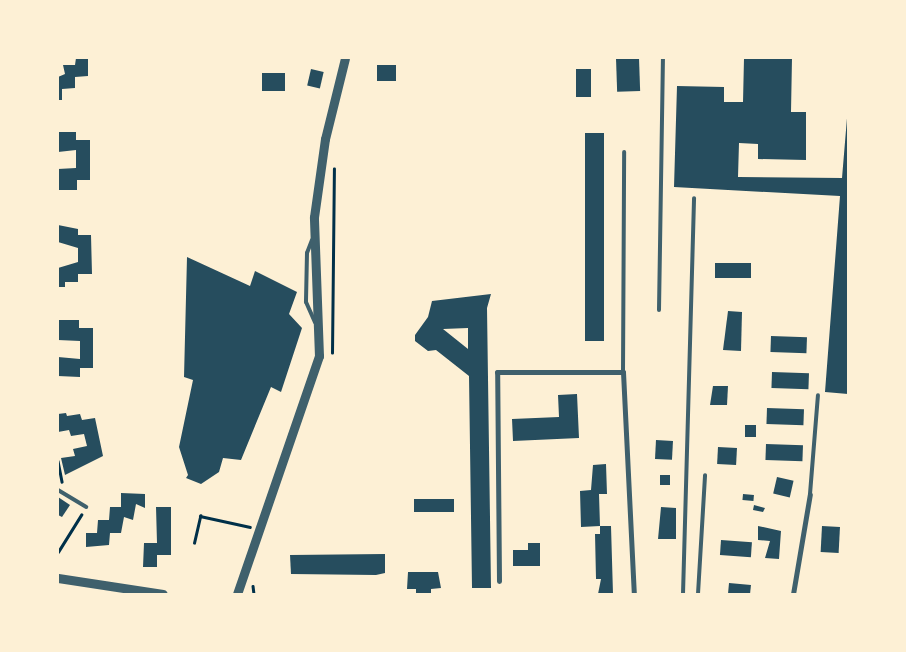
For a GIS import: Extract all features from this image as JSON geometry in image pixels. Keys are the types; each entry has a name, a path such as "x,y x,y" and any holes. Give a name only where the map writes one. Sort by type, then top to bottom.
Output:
{"street":[{"path":"237,594 319,356 314,234 324,148 345,58"},
{"path":"499,581 497,372 623,372 634,594"},
{"path":"793,594 810,494"},
{"path":"58,578 162,594"}],"lane":[{"path":"659,310 663,58"},
{"path":"623,372 624,152"},
{"path":"683,594 694,198"},
{"path":"810,494 818,395"},
{"path":"698,594 705,475"},
{"path":"58,490 63,490 86,507"}],"path":[{"path":"58,462 63,490"},
{"path":"58,552 86,507"},
{"path":"194,543 200,516 259,529"}],"building":[{"path":"76,58 88,58 88,76 75,77 75,88 62,89 62,100 58,100 58,77 65,74 63,65 75,65"},
{"path":"639,58 640,91 617,92 616,59"},
{"path":"744,58 792,58 791,112 806,112 806,160 758,159 758,144 739,143 738,177 842,178 848,106 848,394 825,392 840,196 674,187 677,86 724,87 724,102 743,102"},
{"path":"377,65 396,65 396,81 377,81"},
{"path":"311,69 324,72 320,88 307,86"},
{"path":"576,69 591,69 591,97 576,97"},
{"path":"262,73 285,73 285,91 262,91"},
{"path":"58,132 76,132 76,140 90,140 90,180 77,180 77,190 58,190 58,169 76,168 76,150 58,152"},
{"path":"585,133 604,133 604,341 585,341"},
{"path":"58,225 78,229 78,235 91,235 92,274 78,274 78,282 65,282 65,287 58,287 58,268 78,262 78,248 58,242"},
{"path":"187,257 250,286 255,271 297,292 289,314 302,328 281,392 271,387 241,460 223,458 219,472 201,484 186,478 188,475 179,447 193,380 184,377"},
{"path":"715,263 751,263 751,278 715,278"},
{"path":"491,294 487,308 491,588 472,588 469,376 436,350 428,351 415,341 415,335 428,317 432,301","holes":["468,328 468,349 443,329"]},
{"path":"728,311 742,312 741,351 723,350"},
{"path":"58,320 79,320 79,328 93,328 93,368 80,368 80,377 58,376 58,357 80,359 80,341 58,340"},
{"path":"771,336 807,337 806,353 770,352"},
{"path":"772,372 809,373 808,389 771,388"},
{"path":"713,386 728,386 727,405 710,405"},
{"path":"577,394 579,438 513,441 512,419 559,417 558,395"},
{"path":"767,408 804,409 803,425 766,424"},
{"path":"66,413 67,416 80,414 82,420 95,418 103,456 65,475 61,458 75,456 73,449 87,446 84,434 71,436 69,430 58,432 58,414"},
{"path":"745,425 756,425 756,437 745,437"},
{"path":"656,440 673,441 672,460 655,459"},
{"path":"766,444 803,445 802,461 765,460"},
{"path":"718,447 737,448 736,465 717,464"},
{"path":"606,464 607,494 599,494 600,526 581,527 580,491 591,490 593,465"},
{"path":"660,475 670,475 670,485 660,485"},
{"path":"777,477 794,481 790,497 773,494"},
{"path":"121,493 145,494 145,508 136,504 133,520 124,517 121,533 110,533 109,545 86,547 86,533 97,533 98,520 109,520 110,507 121,507"},
{"path":"743,494 754,495 753,501 742,500"},
{"path":"58,497 70,505 62,517 58,515"},
{"path":"414,499 454,499 454,512 414,512"},
{"path":"754,505 765,508 763,512 753,510"},
{"path":"156,507 171,507 171,555 157,555 157,567 143,567 144,543 157,543"},
{"path":"661,507 676,508 676,539 658,539"},
{"path":"600,526 611,526 613,594 598,594 601,579 596,579 595,534 600,534"},
{"path":"758,526 781,531 779,559 765,558 770,541 758,540"},
{"path":"822,526 840,527 839,553 821,552"},
{"path":"721,540 752,542 751,557 720,555"},
{"path":"528,543 540,543 540,566 513,566 513,550 528,550"},
{"path":"385,554 385,573 376,575 291,574 290,555"},
{"path":"408,572 438,572 441,588 431,589 431,594 416,594 416,589 407,589"},
{"path":"729,583 751,585 750,594 728,594"}]}
